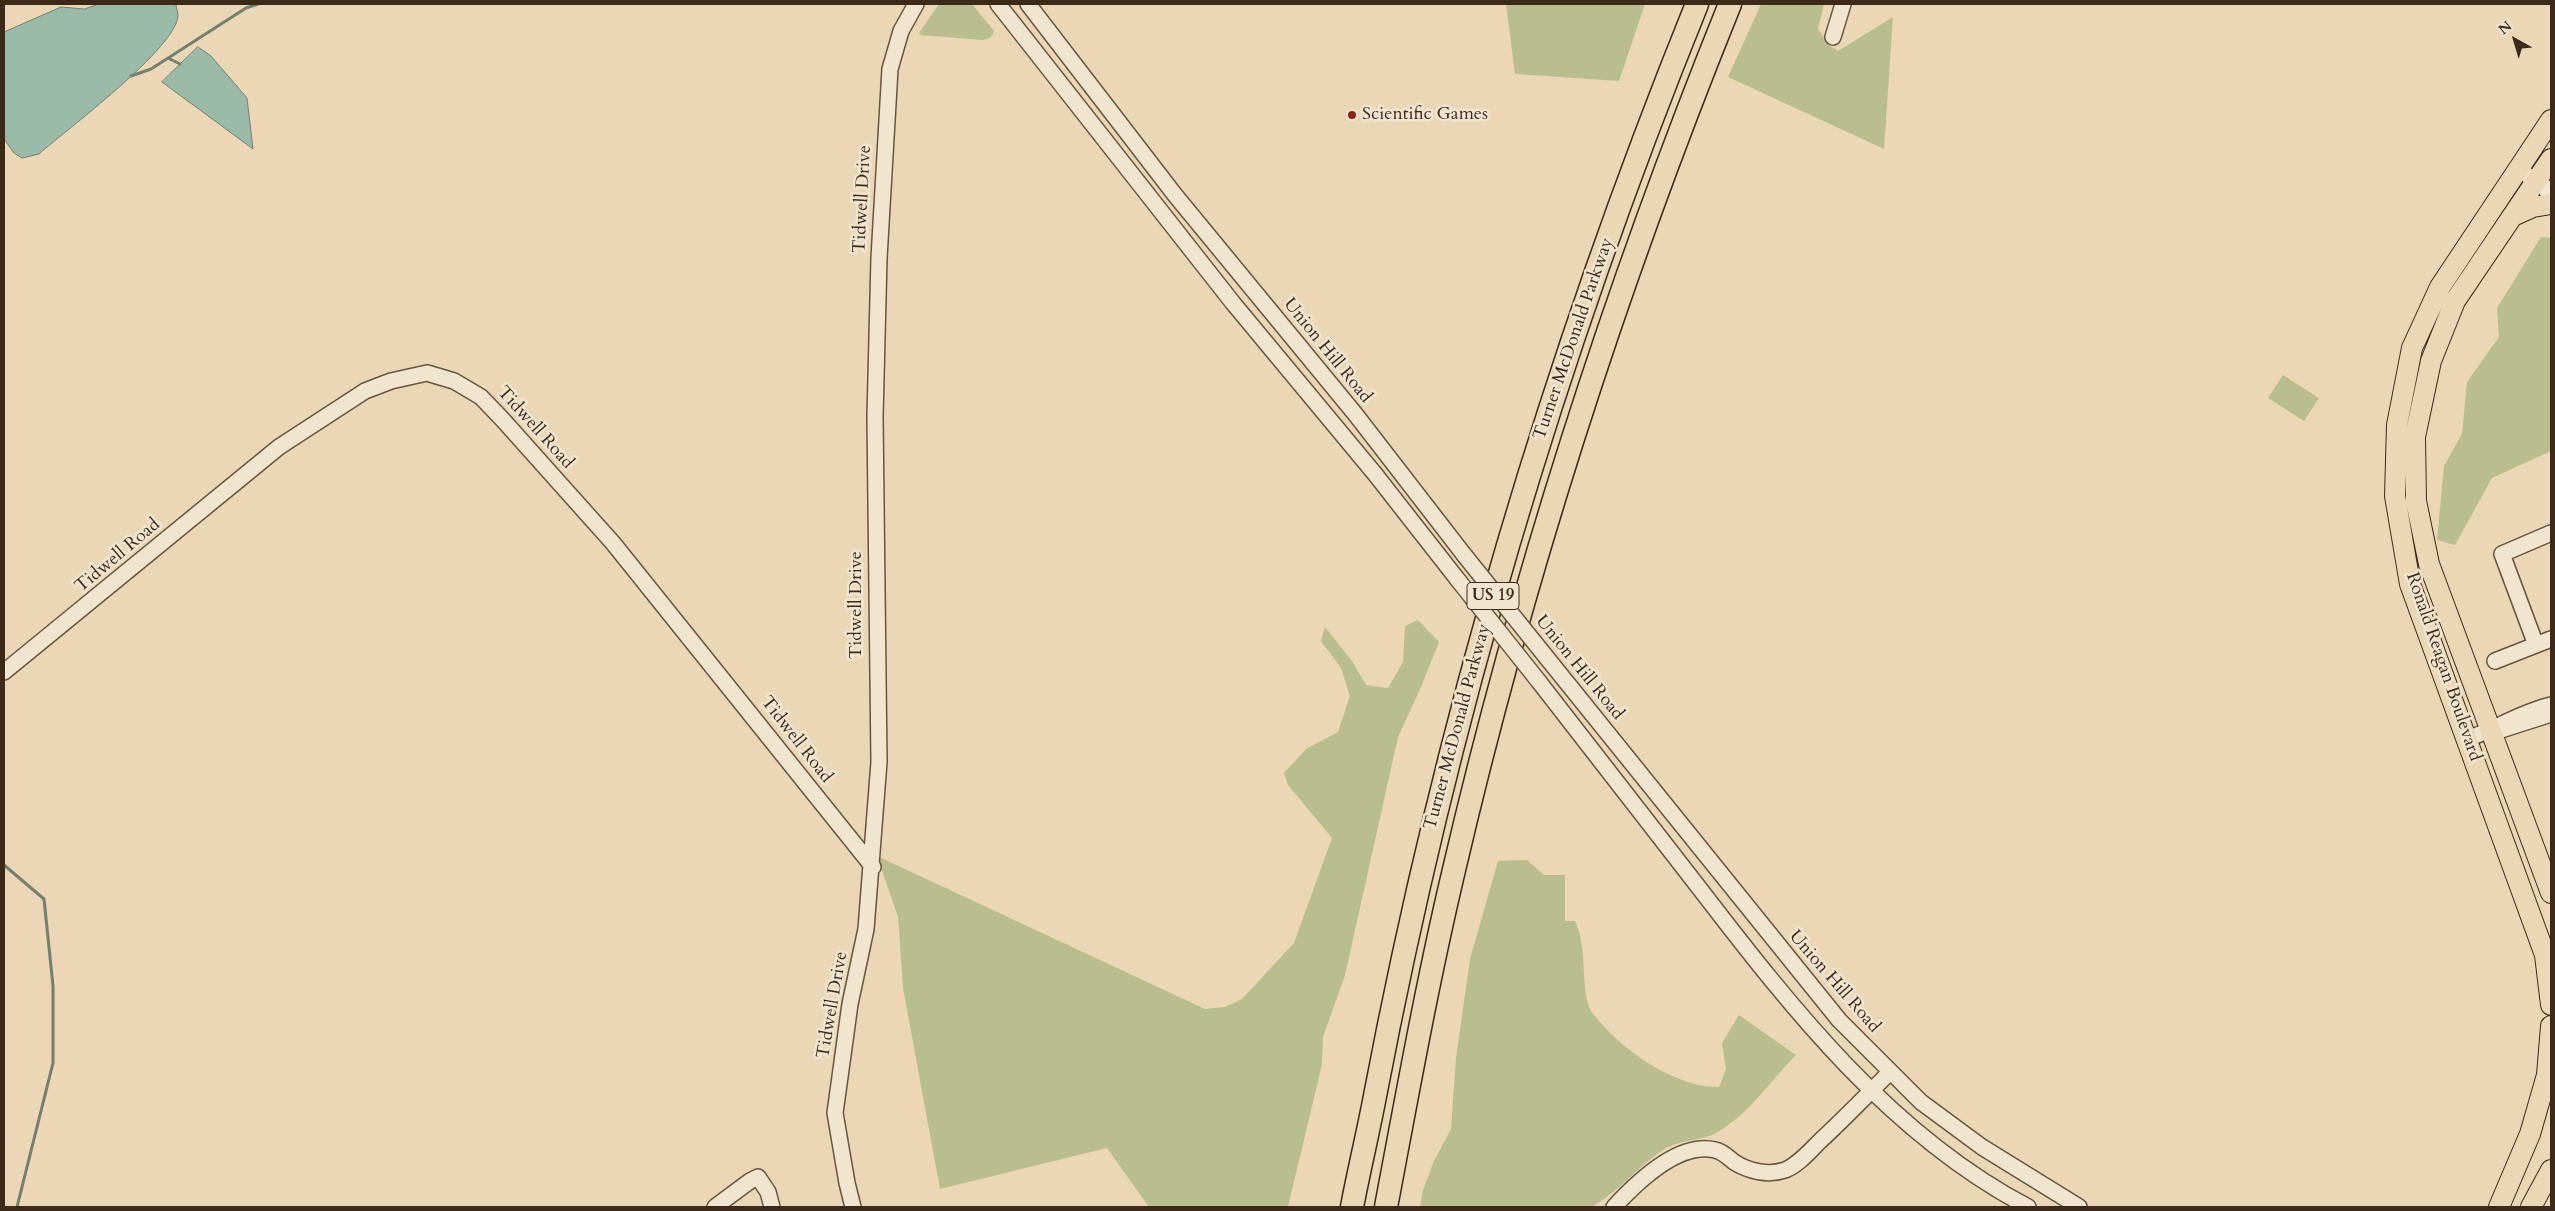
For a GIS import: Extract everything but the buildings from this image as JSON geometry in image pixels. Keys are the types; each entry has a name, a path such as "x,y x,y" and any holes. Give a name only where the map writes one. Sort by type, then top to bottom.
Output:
{"highway":[{"name":"Turner McDonald Parkway","path":"1351,1207 1423,863 1478,648 1514,522 1578,321 1612,226 1697,4"},
{"name":"Turner McDonald Parkway","path":"1386,1207 1411,1074 1454,872 1541,542 1635,254 1730,4"}],"main road":[{"name":"Ronald Reagan Boulevard","path":"2551,120 2440,287 2412,348 2397,426 2395,496 2410,584 2545,955 2551,1005"},
{"name":"Ronald Reagan Boulevard","path":"2551,159 2547,192 2513,216 2455,301 2431,361 2416,437 2416,502 2429,564 2492,730 2551,894"},
{"path":"2499,1207 2530,1134 2545,1108 2551,1026"},
{"path":"2531,1207 2551,1170"}],"street":[{"name":"Tidwell Drive","path":"853,1207 846,1183 835,1112 850,1004 866,929 873,867 879,762 875,426 879,258 890,69 900,30 916,4"},
{"path":"998,4 1198,260 1375,474 1751,955 1829,1049 1894,1112 1969,1171 2028,1207"},
{"name":"Union Hill Road","path":"1028,4 1175,195 1356,415 1465,556 1778,947 1839,1020 1921,1102 1982,1147 2079,1207"},
{"path":"1833,37 1843,4"},
{"path":"2518,169 2547,192"},
{"name":"Tidwell Road","path":"4,672 279,447 365,391 391,381 427,372 454,381 481,397 503,420 613,543 873,867"},
{"path":"2536,645 2502,554 2551,533"},
{"path":"2495,660 2551,639"},
{"path":"2467,739 2492,730 2504,721 2551,705"},
{"path":"2492,730 2507,730 2551,714"},
{"path":"1614,1207 1627,1193 1664,1163 1685,1150 1717,1150 1742,1167 1757,1171 1770,1173 1786,1170 1803,1157 1890,1072"},
{"path":"715,1207 758,1177 768,1192 772,1207"}],"green space":[{"path":"939,4 972,4 994,31 992,35 988,39 983,40 921,35 919,33"},
{"path":"1506,4 1645,4 1619,81 1515,74"},
{"path":"1761,4 1824,4 1818,29 1829,45 1838,51 1893,17 1884,149 1728,77"},
{"path":"2541,237 2551,238 2551,451 2492,478 2455,545 2437,540 2444,466 2462,434 2467,382 2499,337 2497,308"},
{"path":"2283,375 2319,398 2304,421 2268,398"},
{"path":"1418,620 1439,642 1398,737 1345,975 1323,1037 1322,1064 1288,1207 1149,1207 1107,1148 940,1189 903,988 898,917 877,856 1205,1009 1225,1007 1242,999 1294,943 1332,838 1288,785 1284,773 1306,749 1338,732 1350,696 1341,668 1321,641 1325,627 1352,661 1366,685 1388,688 1403,662 1405,626"},
{"path":"1527,860 1544,875 1565,875 1565,921 1575,921 1579,932 1583,953 1586,996 1589,1007 1611,1034 1638,1056 1670,1075 1687,1082 1719,1087 1726,1069 1722,1043 1739,1015 1796,1055 1748,1108 1726,1127 1714,1134 1675,1144 1663,1150 1610,1195 1591,1207 1420,1207 1423,1190 1434,1161 1451,1129 1456,1058 1470,959 1498,861"}],"shaded area":[{"path":"99,4 176,4 178,15 173,29 160,47 119,88 39,154 22,158 14,153 4,139 4,32 61,7 84,9"},
{"path":"198,47 211,56 247,98 253,149 162,82"}],"waterway":[{"path":"131,76 151,69 246,8 258,4"},
{"path":"168,58 180,64"},
{"path":"4,865 44,899 53,986 53,1063 17,1207"}],"place":[{"name":"Scientific Games","path":"1352,115"}]}
